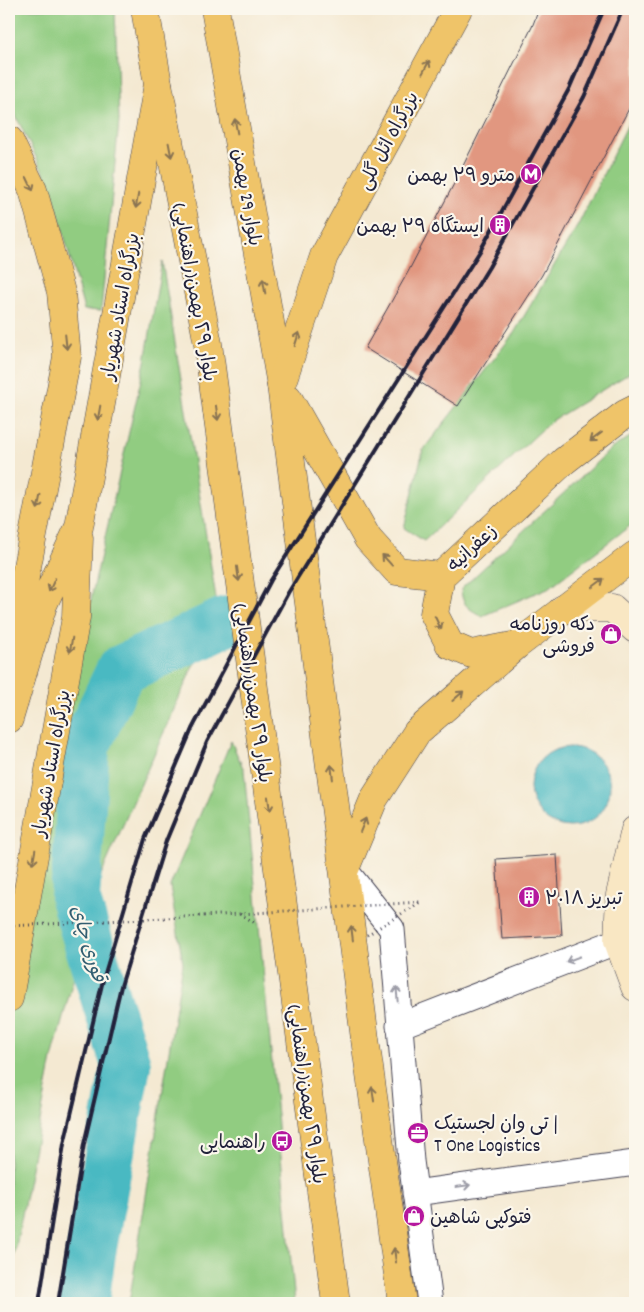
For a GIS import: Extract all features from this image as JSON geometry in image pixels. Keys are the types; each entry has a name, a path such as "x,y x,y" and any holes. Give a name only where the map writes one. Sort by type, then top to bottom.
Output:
{"main road":[{"path":"145,9 158,84"},
{"name":"بلوار 29 بهمن","path":"215,9 281,385"},
{"name":"بزرگراه ائل گلی","path":"281,385 324,256 458,9"},
{"name":"بزرگراه استاد شهریار","path":"9,998 76,617 79,527 158,84"},
{"name":"بلوار ٢٩ بهمن(راهنمایی)","path":"158,84 208,344 336,1303"},
{"path":"9,140 33,190 61,292 67,357 9,661"},
{"path":"281,385 345,870 365,1039 402,1303"},
{"name":"زعفرانیه","path":"281,385 368,539 397,571 441,576 564,461 625,414 635,409"},
{"name":"بزرگراه استاد شهریار","path":"9,719 42,605 79,527"},
{"path":"345,870 374,799 417,732 517,645 635,554"},
{"path":"441,576 434,614 450,645 471,654 517,645"}],"street":[{"path":"563,609 612,608 635,629"},
{"path":"635,830 620,895 618,941 635,987"},
{"path":"345,870 392,929 411,1161 430,1303"},
{"path":"400,1026 618,941"},
{"path":"415,1193 635,1163"}],"path":[{"path":"9,926 420,902 367,935"}],"green space":[{"path":"9,9 115,9 119,121 101,311 84,310 52,190 9,102"},
{"path":"635,110 635,370 550,422 424,541 404,528 423,450 514,333 578,225"},
{"path":"162,261 221,629 193,666 101,875 52,1059 9,1283 9,1008 80,647 145,362"},
{"path":"635,434 635,522 550,587 482,616 467,606 461,589 612,448"},
{"path":"231,741 244,770 295,1303 129,1303 183,963 170,886"}],"water":[{"path":"570,747 585,750 598,759 607,772 610,787 607,802 598,815 585,824 570,827 555,824 542,815 533,802 530,787 533,772 542,759 555,750"}],"building":[{"name":"ایستگاه ۲۹ بهمن","path":"539,9 635,9 635,97 542,275 458,406 365,348 408,272 457,178 532,27"},
{"name":"تبریز ۲۰۱۸","path":"557,855 562,936 502,939 496,859"}],"waterway":[{"name":"قوری چای","path":"84,1303 91,1253 126,1065 75,898 85,746 121,670 227,621"}],"railway":[{"path":"39,1303 64,1144 103,980 145,839 192,729 271,580 480,251 569,89 604,9"},
{"path":"58,1303 84,1144 121,986 166,841 207,742 288,593 489,267 584,97 623,9"}],"place":[{"name":"مترو ۲۹ بهمن","path":"531,174"},
{"name":"ایستگاه ۲۹ بهمن","path":"500,225"},
{"name":"دکه روزنامه فروشی","path":"611,634"},
{"name":"تبریز ۲۰۱۸","path":"529,897"},
{"name":"تی وان لجستیک | T One Logistics","path":"418,1133"},
{"name":"راهنمایی","path":"282,1141"},
{"name":"فتوکپی شاهین","path":"414,1216"}]}
